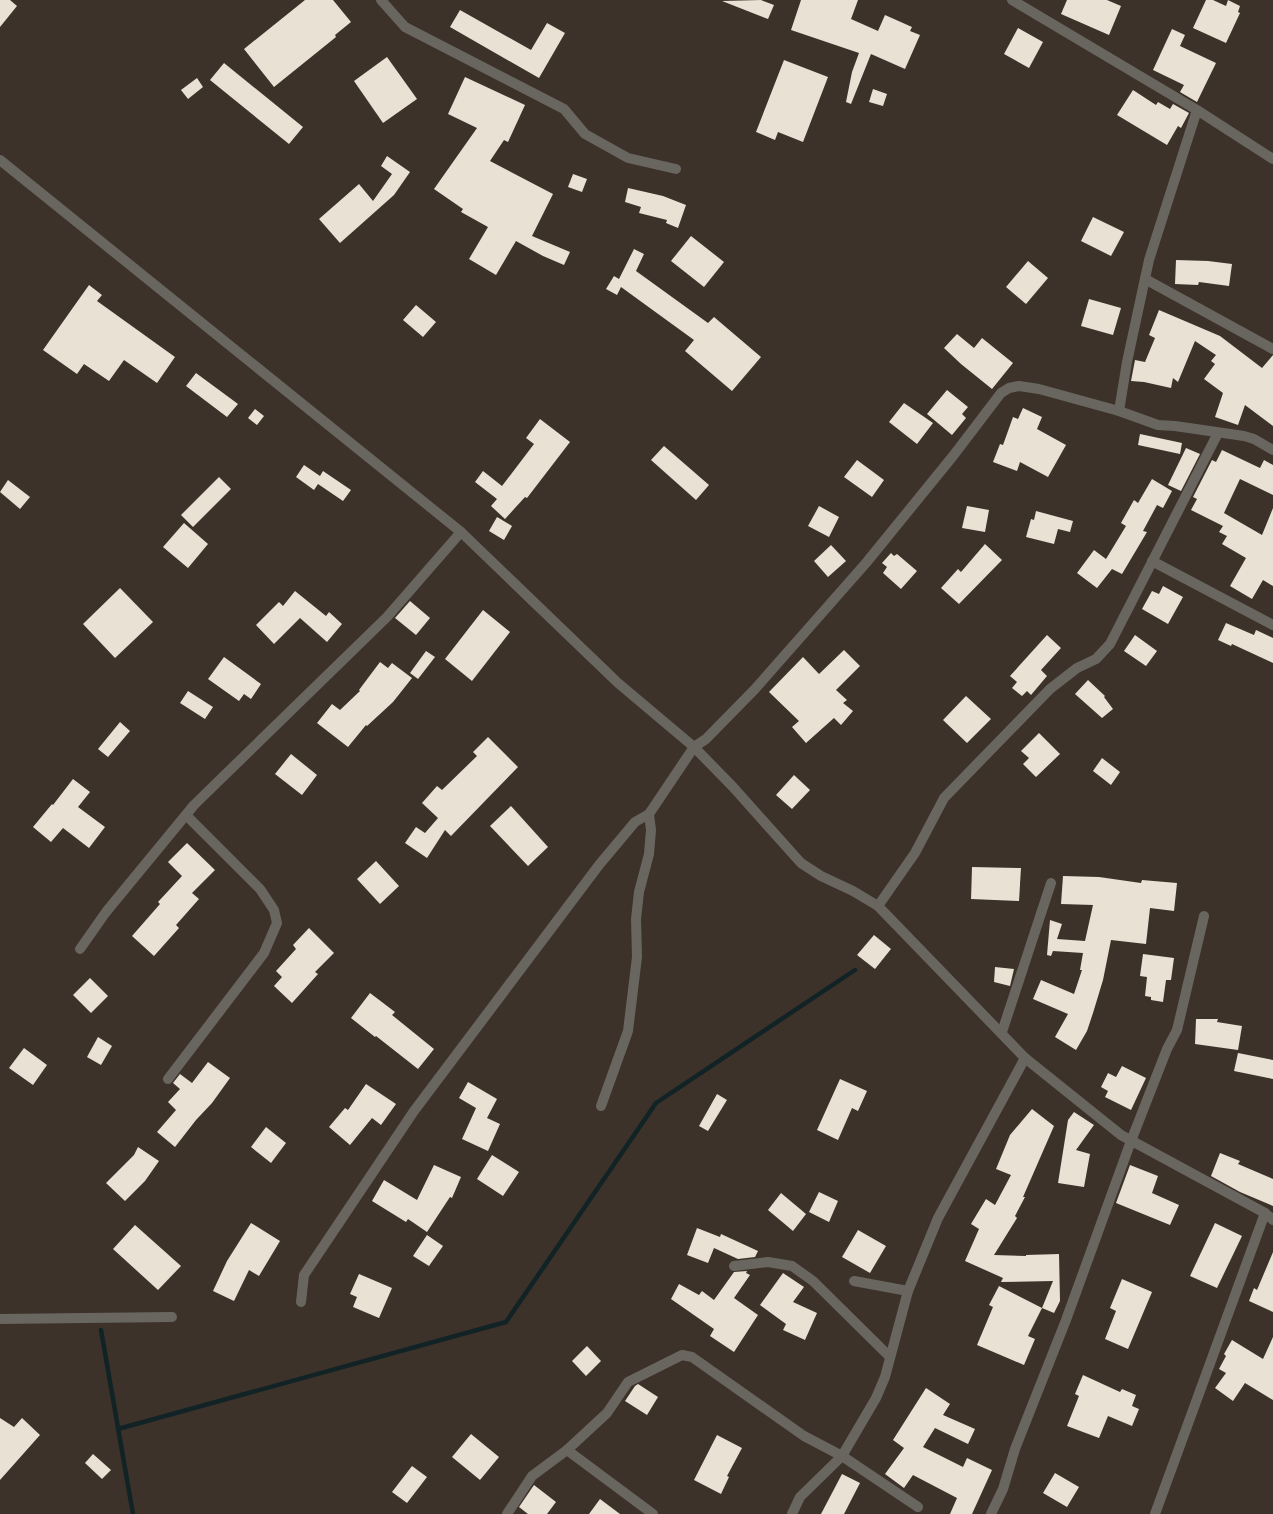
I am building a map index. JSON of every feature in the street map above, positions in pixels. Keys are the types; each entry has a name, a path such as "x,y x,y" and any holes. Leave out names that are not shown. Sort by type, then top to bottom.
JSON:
{"street":[{"path":"381,0 405,28 564,109 585,134 628,158 676,169"},
{"path":"1012,0 1197,110 1273,159"},
{"path":"1119,411 1126,362 1149,260 1197,110"},
{"path":"0,160 461,532 618,684 694,747 733,787 801,863 821,876 853,891 878,906 1002,1032 1025,1058 1131,1141 1265,1213 1273,1220"},
{"path":"1145,279 1273,349"},
{"path":"301,1302 304,1275 414,1111 599,866 636,822 649,814 694,747 706,739 755,689 866,563 1002,393 1009,388 1019,386 1039,389 1119,411 1158,425 1174,426 1254,439 1273,450"},
{"path":"878,906 915,853 944,798 1050,689 1077,668 1096,658 1110,644 1218,433"},
{"path":"80,949 106,912 187,816 194,805 387,617 461,532"},
{"path":"1152,561 1273,625"},
{"path":"601,1106 628,1031 637,957 636,919 640,892 649,854 651,830 649,814"},
{"path":"168,1079 264,953 277,923 274,910 260,888 187,816"},
{"path":"1002,1032 1051,883"},
{"path":"991,1514 1131,1141 1167,1049 1177,1030 1204,916"},
{"path":"792,1514 800,1497 842,1456 876,1398 885,1377 908,1291 938,1218 1025,1058"},
{"path":"1155,1514 1265,1213"},
{"path":"734,1266 768,1262 792,1266 813,1281 890,1357"},
{"path":"854,1281 908,1291"},
{"path":"0,1319 172,1317"},
{"path":"507,1514 532,1476 567,1450 607,1413 628,1382 682,1355 692,1357 804,1436 842,1456 918,1507"},
{"path":"567,1450 653,1514"}],"building":[{"path":"0,0 10,0 17,6 0,27"},
{"path":"305,0 333,0 351,22 335,35 336,37 274,87 244,49"},
{"path":"761,0 774,5 768,19 722,1"},
{"path":"801,0 858,0 851,19 878,31 885,15 912,27 910,31 920,35 905,69 871,54 851,104 846,102 852,72 859,53 791,30"},
{"path":"1067,0 1107,0 1121,6 1109,35 1061,14"},
{"path":"1206,0 1213,0 1226,6 1228,0 1240,6 1238,12 1240,13 1226,43 1193,28"},
{"path":"460,10 531,50 547,23 565,33 539,78 450,27"},
{"path":"1018,28 1043,42 1029,68 1004,54"},
{"path":"1172,29 1185,35 1180,46 1216,63 1197,102 1180,92 1184,85 1153,70"},
{"path":"387,57 417,99 383,123 354,81"},
{"path":"784,60 828,77 803,142 778,132 775,140 756,132"},
{"path":"224,63 303,127 289,144 210,80"},
{"path":"465,77 525,105 508,142 504,140 490,161 553,194 532,236 570,252 564,265 543,256 516,241 496,275 469,259 488,227 461,212 463,209 434,189 477,128 448,114"},
{"path":"197,78 203,87 188,99 181,90"},
{"path":"873,89 887,94 883,106 869,102"},
{"path":"1133,90 1156,105 1158,102 1170,109 1173,104 1189,113 1181,128 1178,126 1167,145 1117,115"},
{"path":"387,156 410,172 394,195 340,243 319,219 359,184 373,201 392,174 381,166"},
{"path":"573,174 587,179 582,192 568,187"},
{"path":"628,188 663,196 686,205 678,228 666,223 667,220 639,213 641,207 625,202"},
{"path":"1093,217 1124,232 1111,256 1081,241"},
{"path":"691,236 724,262 704,287 671,261"},
{"path":"634,249 644,254 636,271 708,323 714,317 761,357 732,391 685,351 694,340 621,287 617,295 606,289 614,276 619,279"},
{"path":"1176,260 1208,261 1232,264 1229,286 1199,282 1198,285 1175,284"},
{"path":"1028,261 1048,278 1026,304 1006,287"},
{"path":"89,285 102,295 97,301 175,357 157,383 124,360 109,381 84,364 77,374 43,350"},
{"path":"1089,299 1121,308 1113,335 1081,326"},
{"path":"416,305 436,322 423,337 403,320"},
{"path":"1159,310 1220,336 1262,368 1273,355 1273,426 1245,405 1238,425 1215,417 1223,393 1204,379 1215,364 1211,361 1216,355 1195,341 1178,382 1173,378 1171,388 1144,382 1131,381 1135,360 1145,362 1155,338 1149,335"},
{"path":"957,334 974,348 982,338 1013,363 992,389 944,348"},
{"path":"196,373 238,404 227,417 186,386"},
{"path":"947,390 968,407 962,414 966,418 952,435 927,414"},
{"path":"904,403 933,423 917,444 889,422"},
{"path":"1023,408 1042,417 1037,429 1066,445 1048,477 1020,462 1017,471 993,462 1000,444 1003,445 1013,417 1018,419"},
{"path":"255,409 264,416 257,425 248,418"},
{"path":"540,419 570,442 527,498 525,497 505,519 491,506 497,499 475,482 483,471 502,486 534,444 526,438"},
{"path":"1140,434 1182,443 1180,454 1138,445"},
{"path":"664,446 709,485 696,500 651,460"},
{"path":"1186,448 1200,454 1181,491 1168,485"},
{"path":"1222,450 1260,468 1264,460 1273,465 1273,495 1240,479 1224,513 1262,535 1273,508 1273,586 1263,580 1252,599 1230,586 1246,558 1222,544 1227,536 1219,532 1223,526 1191,510 1197,499 1193,497 1212,460 1216,462"},
{"path":"857,460 884,480 872,497 844,477"},
{"path":"304,465 320,476 323,471 351,490 343,501 318,484 314,490 296,477"},
{"path":"219,477 231,489 193,527 181,515"},
{"path":"1152,479 1172,491 1163,508 1157,505 1143,531 1147,532 1122,574 1112,569 1097,588 1077,573 1094,550 1106,559 1126,526 1121,523 1134,500 1138,503"},
{"path":"8,480 30,497 20,509 0,492"},
{"path":"819,506 839,517 829,537 808,526"},
{"path":"967,506 989,510 985,532 962,528"},
{"path":"1036,511 1073,521 1070,532 1058,529 1054,544 1026,537 1031,519 1034,520"},
{"path":"497,517 512,526 504,540 489,531"},
{"path":"184,523 208,544 188,568 163,547"},
{"path":"985,544 1002,560 959,604 941,588 958,569 961,572"},
{"path":"831,545 846,561 828,577 814,561"},
{"path":"891,553 894,556 897,554 917,571 901,589 883,573 887,567 882,563"},
{"path":"1163,586 1183,597 1168,624 1142,609 1152,591 1159,594"},
{"path":"120,588 153,622 115,658 83,624"},
{"path":"295,591 326,616 329,612 342,624 327,642 300,618 274,644 256,625 279,602 283,606"},
{"path":"410,601 430,618 416,635 395,618"},
{"path":"483,610 510,632 472,681 445,659"},
{"path":"1226,623 1254,635 1256,630 1273,638 1273,663 1232,644 1231,646 1218,640"},
{"path":"1047,635 1061,648 1041,670 1047,676 1031,695 1027,691 1022,696 1012,688 1017,682 1010,676"},
{"path":"1135,635 1157,651 1146,666 1124,651"},
{"path":"844,650 860,666 836,690 847,700 843,703 853,711 841,725 834,718 806,743 792,727 799,721 769,692 803,657 819,674"},
{"path":"426,651 435,657 418,679 410,673"},
{"path":"224,657 261,684 251,699 244,694 239,701 208,679"},
{"path":"380,662 388,668 392,663 412,678 393,702 367,726 366,725 348,747 317,723 332,704 340,710 360,691 359,690"},
{"path":"1088,680 1105,696 1104,697 1113,709 1102,718 1075,694"},
{"path":"188,691 213,707 205,719 180,703"},
{"path":"966,696 991,719 967,743 943,720"},
{"path":"120,722 130,731 108,757 98,749"},
{"path":"1039,733 1060,754 1036,777 1023,764 1029,758 1021,751"},
{"path":"488,737 518,767 451,836 445,830 427,858 405,843 416,827 425,833 438,818 422,803 437,786 442,790 477,756 473,752"},
{"path":"291,754 317,775 302,795 275,774"},
{"path":"1102,758 1120,772 1111,785 1093,771"},
{"path":"794,775 810,790 792,809 776,795"},
{"path":"73,779 90,792 78,807 105,827 89,848 63,828 51,842 33,827 52,804 53,805"},
{"path":"511,806 548,847 528,866 490,826"},
{"path":"187,843 215,870 192,893 199,899 176,925 179,928 154,956 132,936 160,904 158,902 182,876 168,862"},
{"path":"376,861 399,886 380,904 357,879"},
{"path":"972,867 1021,868 1019,901 971,899"},
{"path":"1063,876 1099,877 1141,883 1142,880 1177,883 1174,911 1150,908 1146,944 1111,940 1103,980 1093,1013 1087,1031 1076,1050 1055,1037 1068,1014 1033,999 1041,980 1074,994 1082,970 1080,970 1083,953 1053,951 1051,956 1047,955 1050,920 1062,924 1057,939 1085,941 1093,905 1061,904"},
{"path":"309,928 334,953 315,972 318,974 292,1003 274,986 282,977 276,971 296,949 293,945"},
{"path":"874,935 891,949 875,969 857,955"},
{"path":"1143,954 1174,958 1171,980 1166,980 1163,1002 1151,1000 1151,997 1145,996 1147,977 1140,976"},
{"path":"995,967 1014,969 1010,986 994,982"},
{"path":"90,978 108,996 91,1013 73,995"},
{"path":"370,993 395,1012 392,1015 434,1049 418,1069 351,1018"},
{"path":"1196,1019 1218,1019 1217,1022 1242,1026 1238,1050 1195,1044"},
{"path":"98,1037 112,1046 101,1065 87,1057"},
{"path":"24,1048 47,1065 33,1085 9,1068"},
{"path":"1238,1053 1273,1060 1273,1079 1234,1071"},
{"path":"208,1062 230,1078 212,1103 196,1120 175,1147 157,1132 176,1110 168,1102 180,1089 173,1083 180,1074 192,1083"},
{"path":"1122,1066 1146,1078 1131,1110 1105,1097 1108,1091 1101,1087 1108,1073 1116,1077"},
{"path":"840,1079 867,1091 858,1111 852,1108 838,1140 817,1130"},
{"path":"468,1082 497,1099 487,1118 500,1124 488,1151 462,1139 476,1108 459,1098"},
{"path":"366,1084 396,1104 381,1125 372,1118 350,1145 329,1127 345,1108 348,1110"},
{"path":"717,1094 727,1100 708,1131 699,1126"},
{"path":"1032,1109 1054,1126 1023,1197 1025,1197 1015,1216 1017,1218 994,1255 1026,1256 1059,1254 1060,1301 1054,1313 1042,1308 1053,1281 1001,1282 1003,1278 965,1261 979,1229 971,1224 986,1199 995,1205 1011,1175 996,1169 1010,1135"},
{"path":"1074,1112 1094,1125 1076,1150 1090,1154 1084,1187 1058,1183 1068,1120"},
{"path":"266,1127 286,1143 271,1163 251,1147"},
{"path":"138,1147 159,1161 145,1181 125,1201 106,1183 134,1155"},
{"path":"1220,1153 1240,1161 1238,1164 1273,1179 1273,1206 1240,1192 1211,1176"},
{"path":"492,1155 519,1172 503,1196 477,1179"},
{"path":"434,1165 461,1177 452,1198 450,1197 427,1232 408,1219 406,1222 372,1201 384,1180 417,1200"},
{"path":"1130,1165 1158,1176 1152,1193 1179,1205 1170,1225 1116,1203"},
{"path":"819,1192 838,1201 829,1222 809,1212"},
{"path":"781,1193 806,1214 793,1231 768,1210"},
{"path":"251,1223 280,1241 259,1276 249,1270 234,1301 213,1291 227,1261"},
{"path":"1215,1223 1242,1236 1217,1288 1190,1276"},
{"path":"135,1225 181,1266 158,1290 113,1249"},
{"path":"697,1228 720,1237 721,1234 758,1251 755,1257 738,1259 714,1248 708,1263 687,1255"},
{"path":"858,1230 886,1246 870,1273 842,1257"},
{"path":"427,1235 443,1246 429,1266 413,1256"},
{"path":"1273,1252 1273,1312 1249,1301 1254,1288 1257,1290"},
{"path":"747,1271 746,1273 750,1275 734,1298 758,1315 734,1352 710,1336 714,1329 671,1299 679,1284 699,1295 702,1291 714,1300 734,1272"},
{"path":"783,1273 804,1287 793,1302 817,1313 805,1340 783,1330 786,1324 760,1305"},
{"path":"359,1274 392,1288 379,1318 353,1307 357,1297 350,1294"},
{"path":"1122,1279 1152,1292 1128,1349 1105,1339 1116,1311 1110,1308"},
{"path":"999,1286 1042,1308 1028,1336 1035,1339 1024,1365 977,1345 993,1307 989,1305"},
{"path":"1273,1337 1273,1400 1245,1383 1233,1401 1215,1388 1226,1373 1219,1369 1226,1356 1224,1354 1232,1340 1263,1359"},
{"path":"587,1346 601,1361 586,1376 572,1361"},
{"path":"1083,1375 1120,1392 1122,1389 1136,1395 1132,1406 1139,1409 1132,1426 1108,1416 1099,1438 1067,1426 1079,1396 1075,1394"},
{"path":"638,1384 658,1397 647,1415 625,1401"},
{"path":"926,1388 950,1404 943,1415 975,1429 968,1444 935,1428 923,1447 963,1467 967,1458 992,1470 972,1514 950,1514 957,1498 913,1475 904,1488 885,1474 904,1448 893,1440"},
{"path":"0,1418 14,1427 22,1418 40,1435 0,1480"},
{"path":"471,1434 499,1457 480,1480 452,1457"},
{"path":"717,1435 742,1448 727,1476 729,1477 721,1494 694,1480"},
{"path":"93,1454 111,1470 102,1479 85,1463"},
{"path":"412,1466 427,1477 407,1503 392,1492"},
{"path":"1055,1473 1079,1487 1067,1507 1043,1493"},
{"path":"842,1474 860,1483 844,1514 821,1514"},
{"path":"534,1485 556,1502 547,1514 528,1514 519,1507"},
{"path":"600,1499 620,1514 589,1514"}],"waterway":[{"path":"118,1429 506,1322 656,1103 855,970"},
{"path":"101,1330 133,1514"}]}
